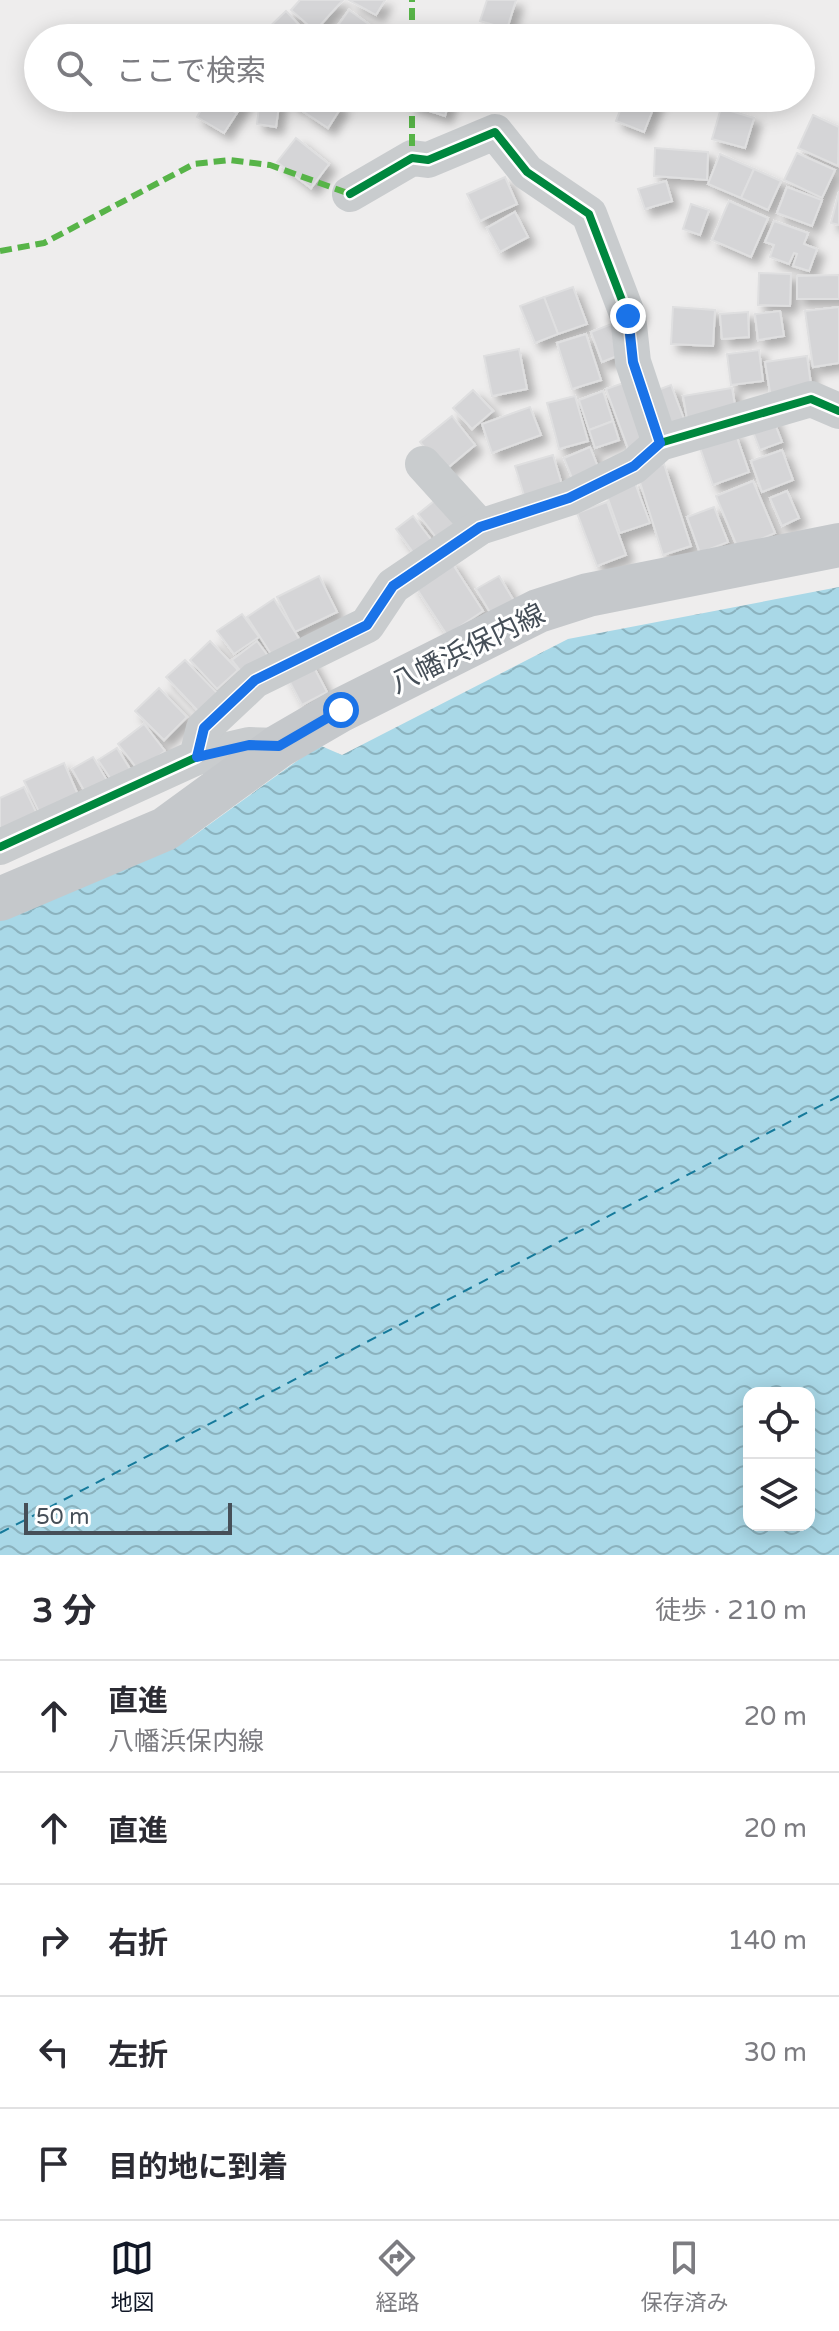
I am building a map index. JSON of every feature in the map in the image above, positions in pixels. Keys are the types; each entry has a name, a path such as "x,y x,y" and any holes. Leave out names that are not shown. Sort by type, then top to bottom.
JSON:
{"main road":[{"name":"八幡浜保内線","path":"0,899 165,829 279,746 341,710 538,611 588,595 839,545"}],"street":[{"path":"350,194 412,158 428,160 495,132 527,172 589,214 628,316 633,362 660,443"},
{"path":"197,757 204,728 255,680 367,625 393,586 480,527 569,498 634,466 660,443 811,399 839,411"},
{"path":"423,464 480,527"},
{"path":"0,847 197,757 249,745 279,746"}],"water":[{"path":"839,587 839,1555 0,1555 0,918 153,857 192,837 319,745 342,755 568,639"}],"building":[{"path":"300,0 343,0 321,24 307,24 291,10"},
{"path":"349,0 385,0 376,15"},
{"path":"487,0 516,0 509,24 480,21"},
{"path":"349,10 368,24 339,24"},
{"path":"286,11 298,24 272,24"},
{"path":"200,112 237,113 224,133 197,117"},
{"path":"258,112 278,112 276,127 257,124"},
{"path":"304,112 338,112 328,128"},
{"path":"620,112 652,112 644,132 616,121"},
{"path":"720,112 734,112 754,118 745,148 712,139"},
{"path":"813,115 839,127 838,166 798,148"},
{"path":"296,138 329,164 311,188 277,162"},
{"path":"655,148 708,152 707,180 654,176"},
{"path":"797,153 835,170 822,198 784,180"},
{"path":"720,154 754,169 741,198 708,184"},
{"path":"754,169 781,181 768,210 741,198"},
{"path":"505,177 517,204 480,221 467,194"},
{"path":"666,181 672,201 645,209 638,189"},
{"path":"787,187 822,200 812,226 777,213"},
{"path":"839,192 839,225 831,223"},
{"path":"729,201 768,218 751,257 712,240"},
{"path":"691,204 709,210 700,235 683,229"},
{"path":"515,212 528,237 500,252 487,228"},
{"path":"774,221 808,233 804,244 817,249 809,271 793,266 797,254 794,253 789,264 770,257 774,245 765,242"},
{"path":"759,273 791,274 790,306 758,305"},
{"path":"839,275 839,299 797,299 797,276"},
{"path":"573,287 587,324 558,334 544,297"},
{"path":"544,297 558,334 535,343 520,306"},
{"path":"673,307 715,310 713,346 671,344"},
{"path":"839,307 839,363 813,367 805,311"},
{"path":"780,311 784,336 758,340 755,314"},
{"path":"748,312 749,337 722,339 720,314"},
{"path":"614,323 625,353 602,362 591,332"},
{"path":"586,334 601,380 572,389 557,343"},
{"path":"519,349 527,389 492,396 484,356"},
{"path":"759,350 763,381 731,385 727,354"},
{"path":"807,356 812,391 771,398 765,362"},
{"path":"632,380 657,445 630,454 606,389"},
{"path":"671,385 687,427 663,436 647,394"},
{"path":"732,388 737,416 688,424 683,396"},
{"path":"473,390 493,411 472,429 453,408"},
{"path":"603,391 613,421 589,430 579,400"},
{"path":"575,396 588,441 559,449 547,403"},
{"path":"530,407 541,435 492,453 482,424"},
{"path":"452,416 475,445 444,471 420,442"},
{"path":"772,416 782,442 760,450 750,424"},
{"path":"613,421 619,440 595,448 589,430"},
{"path":"735,432 749,472 713,485 699,445"},
{"path":"590,447 602,477 576,488 564,458"},
{"path":"782,450 793,480 762,492 751,461"},
{"path":"553,455 564,491 526,502 515,466"},
{"path":"664,464 691,546 663,555 637,473"},
{"path":"753,481 775,533 738,549 716,496"},
{"path":"635,483 650,523 620,533 606,493"},
{"path":"787,491 799,518 782,526 770,498"},
{"path":"443,494 468,526 442,545 418,514"},
{"path":"607,502 626,555 597,566 577,513"},
{"path":"714,507 728,542 700,553 687,517"},
{"path":"413,516 433,542 415,555 396,529"},
{"path":"450,560 483,611 447,635 413,583"},
{"path":"319,576 337,612 295,632 277,597"},
{"path":"499,576 514,601 491,614 476,589"},
{"path":"274,599 300,640 273,657 247,617"},
{"path":"242,614 259,637 234,654 217,631"},
{"path":"210,641 238,670 217,689 190,660"},
{"path":"257,641 271,660 246,678 232,660"},
{"path":"309,658 327,692 302,705 284,671"},
{"path":"185,660 218,694 199,712 166,677"},
{"path":"159,688 187,717 164,740 135,711"},
{"path":"144,724 165,751 139,771 118,744"},
{"path":"117,748 132,772 114,784 98,760"},
{"path":"93,757 108,782 86,794 72,769"},
{"path":"64,763 79,797 41,816 24,781"},
{"path":"24,787 37,814 0,832 0,798"}],"ferry route":[{"path":"0,1533 839,1096"}],"marked path":[{"path":"412,0 412,24"},
{"path":"412,112 412,158"},
{"path":"0,251 44,243 194,164 230,160 270,165 350,194"}],"cycle path":[{"path":"350,194 412,158 428,160 495,132 527,172 589,214 628,316 633,362 660,443"},
{"path":"0,847 197,757 204,728 255,680 367,625 393,586 480,527 569,498 634,466 660,443 811,399 839,411"}],"route":[{"path":"341,710 279,746 249,745 197,757 204,728 255,680 367,625 393,586 480,527 569,498 634,466 660,443 633,362 628,316"}]}
